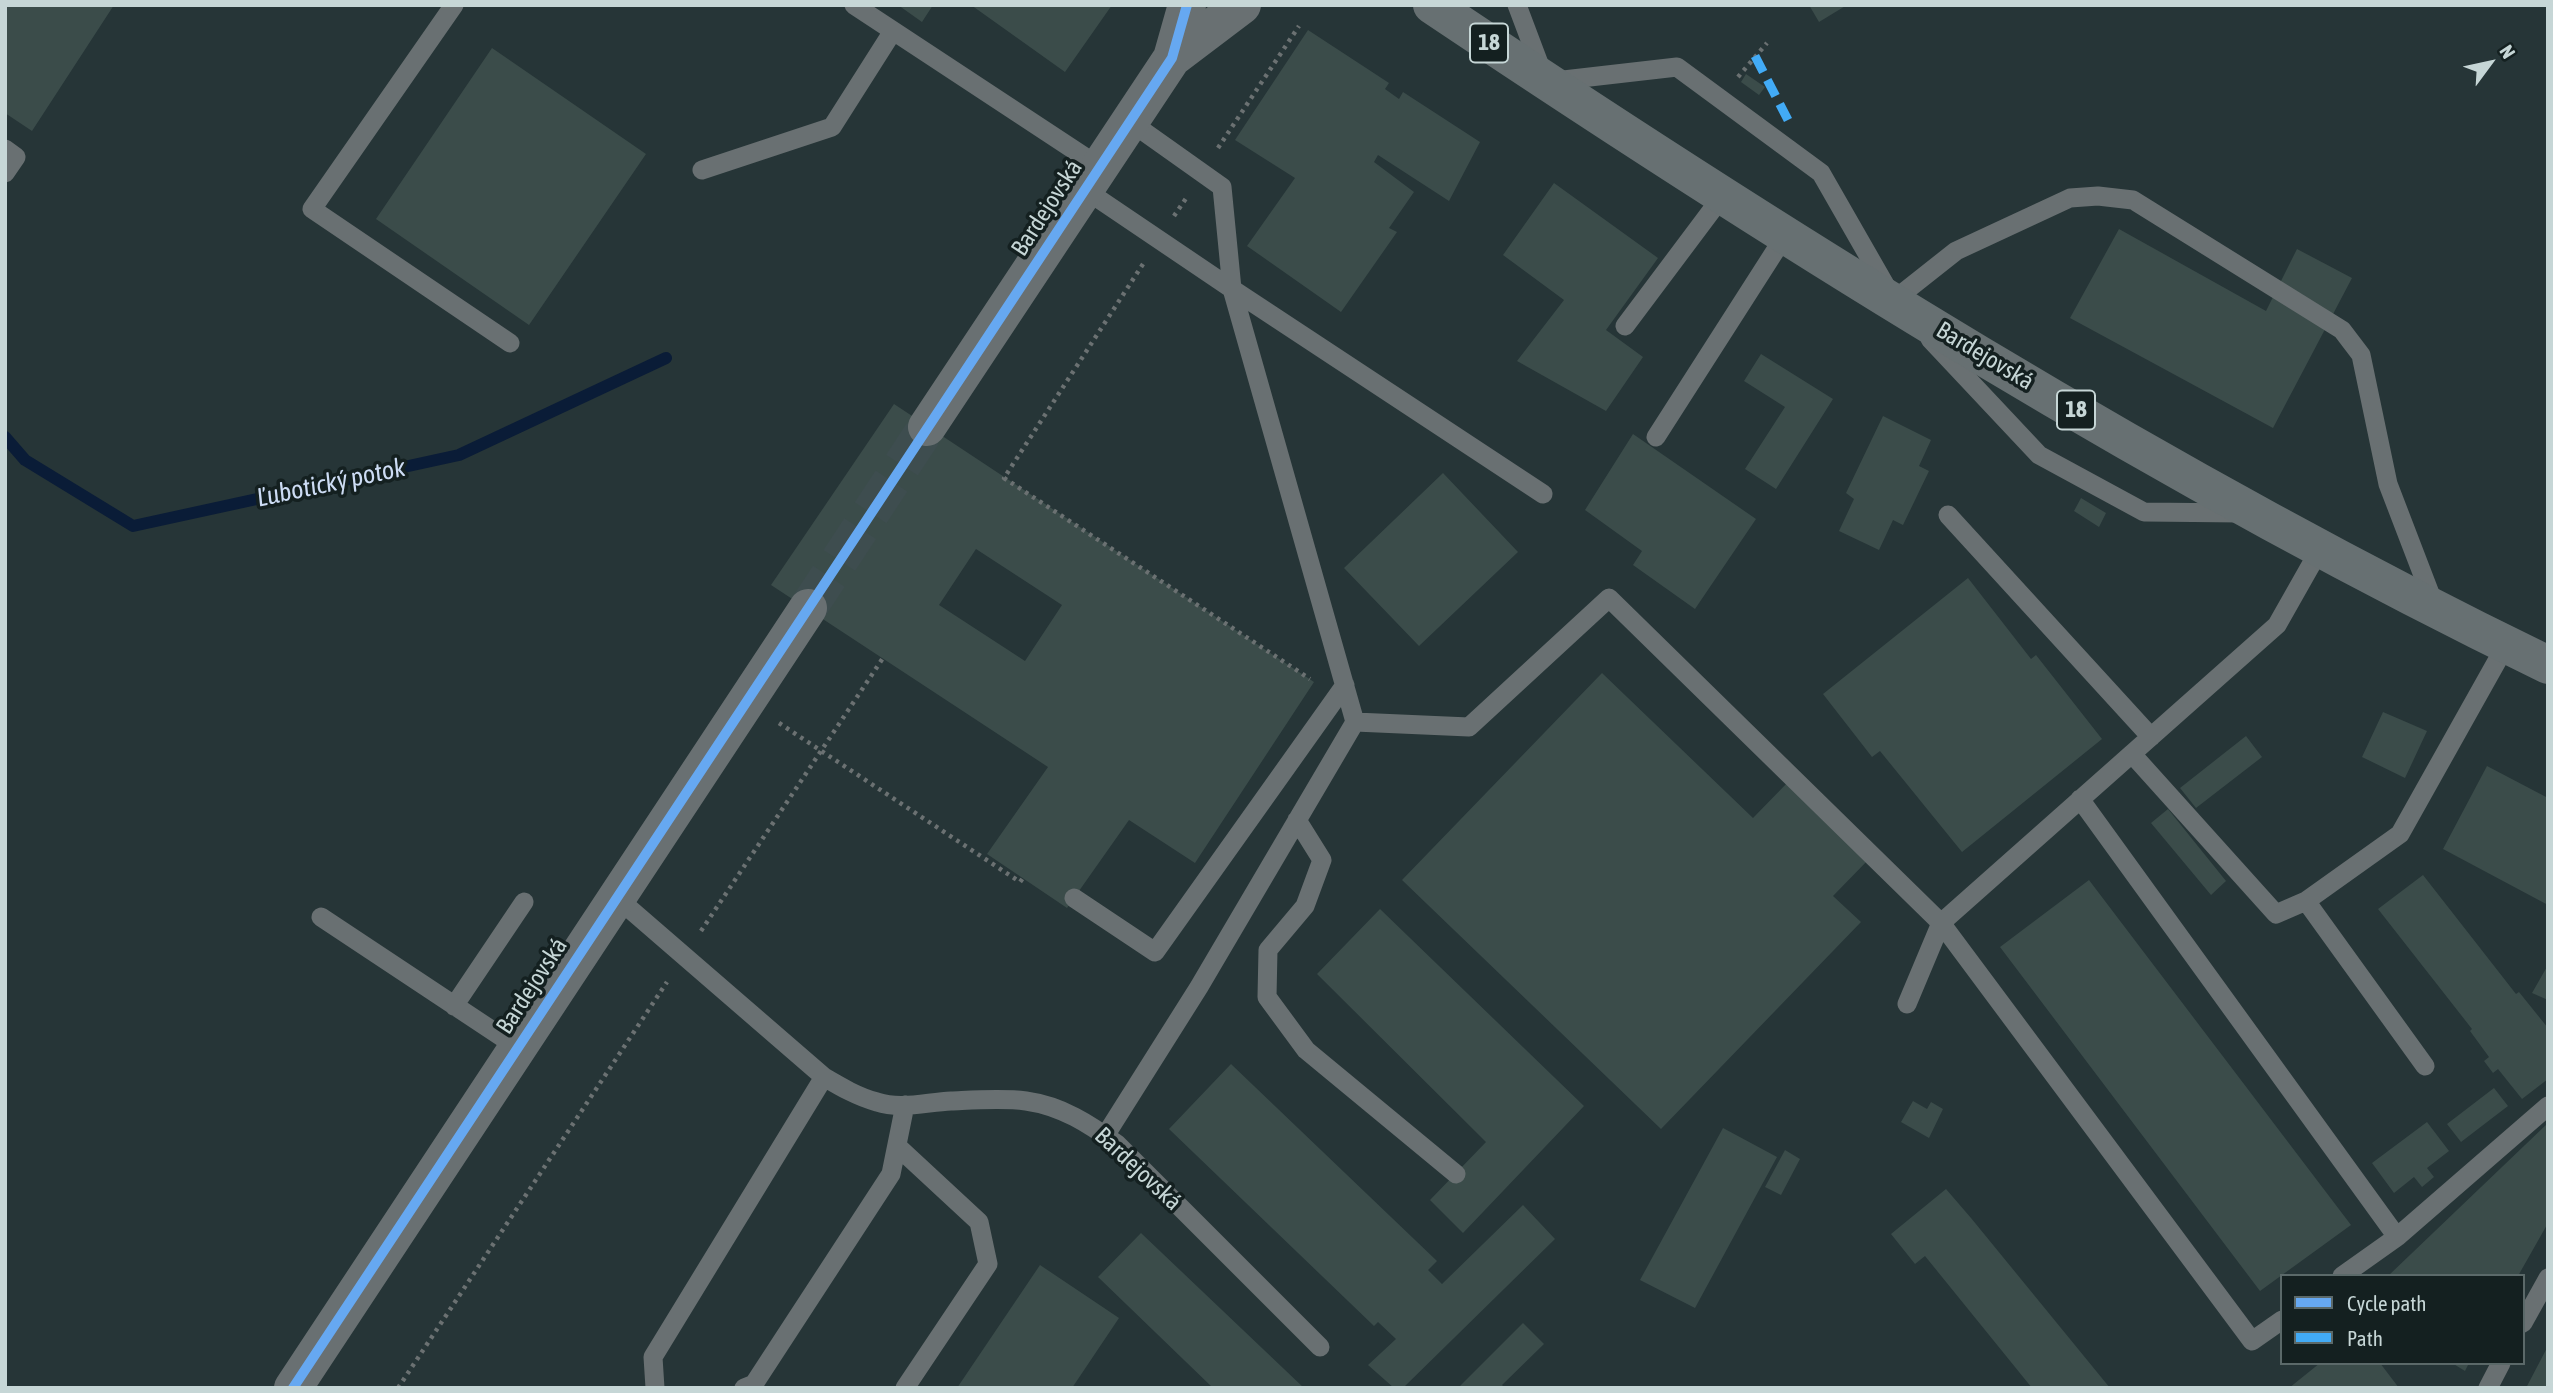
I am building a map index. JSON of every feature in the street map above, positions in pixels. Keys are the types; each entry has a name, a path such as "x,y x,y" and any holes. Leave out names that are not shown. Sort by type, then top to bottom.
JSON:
{"main road":[{"name":"Bardejovská","path":"1432,5 1546,82 1894,300 2320,550 2548,666"}],"street":[{"name":"Bardejovská","path":"927,427 1172,58 1187,5"},
{"name":"Bardejovská","path":"1172,58 1242,5"},
{"name":"Bardejovská","path":"293,1388 808,608"}],"lane":[{"path":"454,5 312,209 510,343"},
{"path":"854,5 1092,178 1159,239 1543,495"},
{"path":"1517,5 1546,82 1677,67 1821,173 1894,300 2039,455 2144,512 2256,514"},
{"path":"702,170 832,127 893,31"},
{"path":"1129,121 1222,187 1232,289 1339,693 1355,722"},
{"path":"5,149 16,156 5,173"},
{"path":"1625,326 1724,194"},
{"path":"1894,300 1955,251 2070,198 2098,196 2133,200 2342,330 2350,339 2361,355 2388,484 2436,608"},
{"path":"1657,437 1787,234"},
{"path":"1948,515 2151,737"},
{"path":"1908,1004 1941,923 2277,625 2320,550"},
{"path":"1355,722 1469,727 1608,598 1941,923 2252,1341 2280,1321"},
{"path":"2132,754 2276,914 2306,901 2400,834 2506,645"},
{"path":"1074,898 1155,952 1339,693"},
{"path":"1105,1136 1355,722"},
{"path":"2080,799 2397,1237"},
{"path":"1297,820 1322,860 1305,906 1268,950 1267,997 1306,1050 1456,1174"},
{"name":"Bardejovská","path":"616,897 824,1077 879,1103 905,1105 1026,1101 1058,1108 1087,1122 1105,1136 1320,1347"},
{"path":"2306,901 2425,1066"},
{"path":"454,1006 524,902"},
{"path":"321,917 517,1047"},
{"path":"655,1388 653,1357 824,1077"},
{"path":"744,1388 754,1384 886,1181 897,1146 905,1105"},
{"path":"2345,1274 2397,1237 2548,1106"},
{"path":"897,1146 979,1222 988,1264 905,1388"},
{"path":"2525,1319 2548,1278"},
{"path":"2488,1388 2500,1365"}],"path":[{"path":"1299,26 1004,478 1314,682 1339,693"},
{"path":"1734,82 1767,43"},
{"path":"398,1388 883,658"},
{"path":"746,702 1020,882 1023,878"}],"building":[{"path":"5,5 114,5 32,131 5,113"},
{"path":"898,5 933,5 922,22"},
{"path":"971,5 1112,5 1065,72"},
{"path":"1809,5 1847,5 1819,22"},
{"path":"1308,30 1389,83 1385,89 1399,99 1403,92 1480,142 1449,201 1378,155 1374,162 1414,192 1389,228 1397,232 1341,312 1247,246 1295,178 1235,140"},
{"path":"492,48 646,154 529,325 376,219"},
{"path":"1746,74 1765,87 1759,95 1741,82"},
{"path":"1554,183 1658,258 1606,330 1643,357 1606,411 1517,361 1564,300 1503,255"},
{"path":"2119,229 2266,311 2297,249 2352,278 2273,428 2070,318"},
{"path":"1761,354 1833,399 1776,489 1745,469 1785,407 1744,381"},
{"path":"894,404 1314,682 1195,863 1129,820 1067,908 987,854 1048,767 771,585","holes":["976,549 1062,605 1025,661 939,605"]},
{"path":"1883,416 1931,440 1919,466 1929,471 1903,525 1893,520 1879,550 1839,531 1854,499 1846,493"},
{"path":"1633,434 1756,519 1695,609 1633,565 1642,551 1585,510"},
{"path":"1443,473 1518,552 1419,646 1344,568"},
{"path":"2081,498 2106,513 2099,527 2074,511"},
{"path":"1968,578 2031,659 2036,655 2102,739 1962,852 1880,751 1872,757 1823,694"},
{"path":"1602,673 1753,818 1790,780 1870,858 1833,896 1861,922 1661,1129 1402,880"},
{"path":"2383,712 2427,731 2405,778 2362,757"},
{"path":"2246,736 2262,757 2196,808 2180,788"},
{"path":"2487,766 2548,798 2548,905 2443,849"},
{"path":"2168,809 2226,881 2211,895 2151,823"},
{"path":"2423,875 2516,994 2519,992 2548,1028 2548,1079 2522,1099 2498,1069 2493,1073 2484,1061 2489,1057 2470,1031 2472,1029 2378,909"},
{"path":"2089,880 2351,1225 2260,1291 2000,947"},
{"path":"1380,909 1584,1106 1463,1233 1430,1200 1486,1142 1317,974"},
{"path":"2548,965 2548,1000 2532,993"},
{"path":"1231,1064 1437,1261 1428,1270 1442,1284 1523,1205 1555,1239 1403,1388 1394,1388 1368,1365 1396,1339 1378,1322 1374,1326 1169,1129"},
{"path":"2494,1088 2508,1106 2461,1142 2447,1124"},
{"path":"1913,1101 1927,1109 1931,1102 1943,1109 1929,1138 1901,1122"},
{"path":"2427,1122 2449,1151 2427,1168 2434,1177 2422,1187 2414,1177 2394,1193 2372,1163"},
{"path":"2548,1123 2548,1223 2519,1274 2390,1274"},
{"path":"1723,1128 1777,1157 1695,1308 1640,1280"},
{"path":"1785,1150 1800,1159 1781,1195 1765,1187"},
{"path":"1946,1189 2110,1388 2032,1388 1925,1256 1915,1264 1891,1234"},
{"path":"1141,1233 1304,1388 1213,1388 1098,1277"},
{"path":"1040,1265 1119,1318 1072,1388 957,1388"},
{"path":"1523,1323 1544,1344 1502,1385 1505,1388 1462,1388 1460,1386"},
{"path":"2548,1346 2548,1388 2526,1388"},
{"path":"2318,1365 2382,1365 2399,1388 2289,1388"},
{"path":"2455,1365 2468,1365 2465,1371"}],"waterway":[{"name":"Ľubotický potok","path":"5,437 25,460 133,526 459,455 666,358"}],"tunnel":[{"path":"808,608 927,427"}],"marked path":[{"path":"1755,56 1788,120"}],"cycle path":[{"path":"293,1388 1172,58 1187,5"}]}
